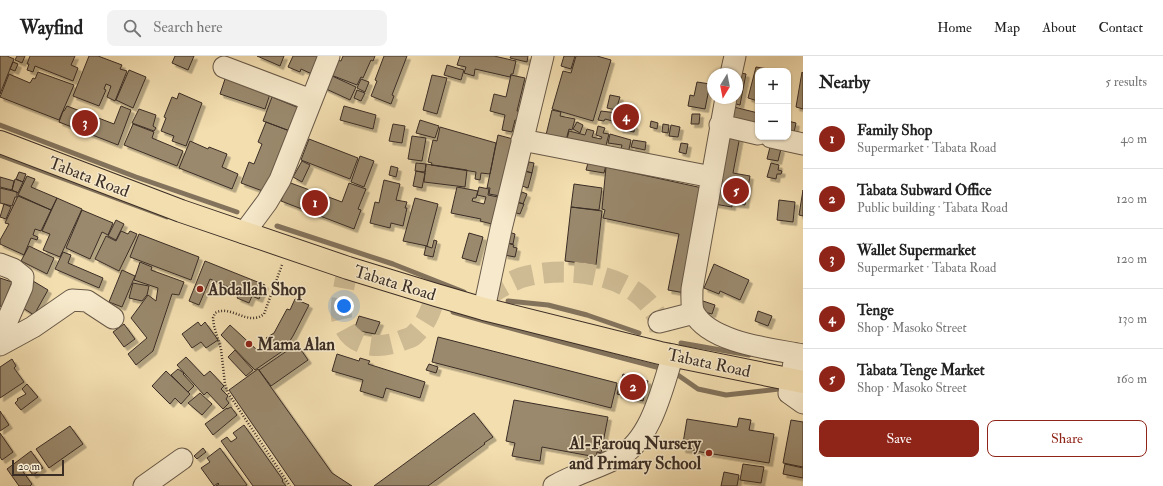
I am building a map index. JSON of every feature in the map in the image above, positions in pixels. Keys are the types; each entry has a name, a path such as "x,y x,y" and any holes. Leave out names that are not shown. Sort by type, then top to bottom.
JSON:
{"main road":[{"name":"Tabata Road","path":"0,142 181,211 244,233 348,268 484,309 673,355 797,381"}],"street":[{"path":"244,233 267,202 280,180 329,56"},
{"path":"484,309 522,140 543,56"},
{"path":"732,68 735,56"},
{"path":"224,67 311,100"},
{"path":"725,104 692,289 694,313 701,322 713,331 735,342 799,355 797,381 789,394 803,403"},
{"path":"720,125 755,133"},
{"path":"522,140 712,177"},
{"path":"785,140 803,144"},
{"path":"0,264 13,269 23,277 22,287 0,337"},
{"path":"0,345 33,327 72,300 87,301 113,318"},
{"path":"659,322 694,313"},
{"path":"554,486 569,477 620,456 634,445 651,420 673,355"},
{"path":"144,486 182,459"}],"path":[{"path":"288,248 264,314 260,317 251,319 230,312 219,311 215,313 213,318 221,349 225,384 228,393 290,486"}],"building":[{"path":"0,56 7,56 14,59 0,94"},
{"path":"17,56 25,56 22,63 15,60"},
{"path":"30,56 75,56 71,65 78,68 73,81 35,66 33,72 27,70 29,64 27,64"},
{"path":"89,56 98,56 122,65 120,69 127,71 115,101 107,97 111,86 106,84 104,89 106,90 99,106 73,96"},
{"path":"175,56 194,56 188,70 172,63"},
{"path":"257,56 284,56 280,66"},
{"path":"293,56 322,56 314,75 301,69 300,72 288,67"},
{"path":"343,56 375,56 373,61 371,60 363,78 361,77 357,85 331,75 337,60 341,61"},
{"path":"384,56 407,56 392,95 394,96 391,104 371,96"},
{"path":"460,56 494,56 516,61 513,74 511,74 510,77 475,69 474,76 464,73 466,67 457,65"},
{"path":"511,56 528,56 527,62 510,58"},
{"path":"564,56 575,56 571,69 561,66"},
{"path":"576,56 597,56 611,60 593,121 552,109 563,71 571,73"},
{"path":"13,62 18,64 15,71 10,69"},
{"path":"447,65 464,70 461,80 444,75"},
{"path":"129,70 146,77 133,108 116,100"},
{"path":"755,71 755,100 748,98"},
{"path":"38,72 74,85 59,120 0,97 9,74 30,83 33,78 35,79"},
{"path":"802,72 803,73 803,109 796,107"},
{"path":"227,73 272,88 265,109 220,94"},
{"path":"743,73 746,74 743,90"},
{"path":"330,75 356,87 350,100 324,88"},
{"path":"432,75 447,78 437,114 423,110"},
{"path":"511,75 525,78 517,111 521,112 519,121 515,120 512,132 502,130 505,115 490,111 494,94 506,97"},
{"path":"361,79 369,82 365,92 357,88"},
{"path":"697,82 707,84 707,99 705,109 688,106 690,95 694,96"},
{"path":"357,90 365,93 361,101 354,98"},
{"path":"179,93 202,103 186,146 172,141 174,136 161,131 166,118 164,117 172,97 177,99"},
{"path":"610,95 620,97 616,110 607,108"},
{"path":"272,97 304,110 293,132 263,121"},
{"path":"67,106 114,124 121,106 131,110 118,145 59,122 63,111"},
{"path":"344,106 376,115 373,129 340,120"},
{"path":"734,107 755,112 755,128 730,122"},
{"path":"139,109 156,115 153,126 156,128 154,131 132,123"},
{"path":"552,110 561,112 560,116 575,119 572,130 569,129 566,140 546,135"},
{"path":"601,111 617,113 618,115 616,122 605,119 604,121 598,120"},
{"path":"623,114 634,117 632,123 635,126 634,132 619,129"},
{"path":"692,114 700,114 699,124 691,124"},
{"path":"420,120 439,126 435,138 416,133"},
{"path":"651,121 658,123 657,129 650,127"},
{"path":"266,122 292,132 268,193 241,183 249,162 254,164 262,144 258,142"},
{"path":"577,122 583,125 580,133 573,129"},
{"path":"791,122 796,123 793,137 791,137"},
{"path":"133,124 154,132 152,138 183,151 177,166 124,145"},
{"path":"393,124 405,126 402,143 389,141"},
{"path":"663,124 669,125 668,133 662,132"},
{"path":"671,125 680,127 678,137 669,136"},
{"path":"598,126 605,128 603,133 609,134 605,149 567,139 569,131 585,135 587,129 594,131 592,137 601,139 602,137 596,135"},
{"path":"440,127 496,143 490,174 481,173 480,180 475,179 476,172 431,165 432,163 428,162 433,140 437,141"},
{"path":"610,134 631,140 628,154 620,153 622,145 608,143"},
{"path":"726,134 740,136 733,173 750,176 745,205 732,203 732,207 714,204"},
{"path":"498,135 513,139 500,196 489,194 490,188 487,188"},
{"path":"412,136 426,138 422,161 408,159"},
{"path":"309,139 358,158 350,179 301,160"},
{"path":"633,140 646,142 645,150 631,147"},
{"path":"190,141 208,149 209,147 227,154 222,167 238,174 232,189 179,168"},
{"path":"681,143 688,144 686,154 679,152"},
{"path":"770,147 781,149 778,161 767,159"},
{"path":"360,156 374,161 364,187 351,182"},
{"path":"302,161 310,165 302,182 293,177"},
{"path":"529,162 534,163 532,173 526,171"},
{"path":"416,163 426,164 425,172 415,171"},
{"path":"588,163 606,165 604,173 586,170"},
{"path":"771,163 779,165 778,170 782,171 781,174 777,174 776,179 767,177"},
{"path":"426,164 467,170 465,187 424,182"},
{"path":"391,166 398,168 396,177 389,175"},
{"path":"606,167 707,189 685,293 668,290 679,234 603,218 605,210 602,209"},
{"path":"416,171 425,173 422,188 413,186"},
{"path":"524,171 532,173 528,188 522,186 525,176 522,175"},
{"path":"19,172 26,174 23,182 16,179"},
{"path":"27,176 35,179 31,187 57,198 51,210 18,195"},
{"path":"0,177 14,181 12,190 0,187"},
{"path":"15,179 23,182 18,193 12,190"},
{"path":"384,180 400,184 396,200 407,202 403,226 391,223 390,228 370,223 375,202 379,203"},
{"path":"288,182 342,202 349,183 366,189 358,209 361,210 354,229 281,201"},
{"path":"574,184 602,188 599,210 571,207"},
{"path":"457,187 478,191 479,187 489,189 488,195 498,197 492,224 480,221 481,219 451,213","holes":["478,191 477,195 486,197 484,204 472,201 473,198 476,198"]},
{"path":"0,188 17,192 17,197 15,197 12,206 0,203"},
{"path":"803,190 803,216 799,215"},
{"path":"522,192 527,194 523,204 517,202"},
{"path":"18,196 51,210 41,231 35,229 33,235 38,237 37,240 31,238 24,255 0,244 0,240 9,224 5,223"},
{"path":"57,198 82,209 60,257 43,250 50,234 42,231"},
{"path":"415,198 438,204 427,246 403,241"},
{"path":"779,200 795,202 793,222 777,220"},
{"path":"517,202 524,204 520,214 513,212"},
{"path":"4,204 11,207 6,219 0,217"},
{"path":"571,207 602,211 596,265 565,261"},
{"path":"82,210 113,223 108,235 102,232 90,259 66,248"},
{"path":"116,220 124,224 116,240 108,236"},
{"path":"121,231 128,234 130,231 137,234 119,271 95,259 106,236 116,241"},
{"path":"509,232 515,234 513,244 506,243"},
{"path":"469,233 483,237 476,262 462,258"},
{"path":"139,234 199,257 191,280 130,257"},
{"path":"434,240 437,241 433,257 424,255 426,246 432,248"},
{"path":"507,243 514,245 513,247 517,248 515,257 504,255"},
{"path":"29,246 54,258 47,274 21,261"},
{"path":"63,252 71,255 68,263 103,278 99,288 55,269"},
{"path":"205,261 265,285 259,299 252,296 249,303 237,298 240,292 210,279 199,305 189,301"},
{"path":"140,262 152,267 151,270 184,282 179,295 172,294 153,351 136,365 128,354 147,338 131,318 148,295 156,301 158,288 134,280"},
{"path":"714,264 749,280 740,300 720,291 719,294 704,288"},
{"path":"122,270 135,276 122,307 109,302"},
{"path":"0,278 12,282 2,307 0,306"},
{"path":"33,281 48,290 34,315 18,305"},
{"path":"133,283 149,286 147,295 142,301 129,298"},
{"path":"295,299 309,305 293,336 284,350 255,370 221,335 230,325 258,351 269,342 266,338 274,333 287,309 290,310"},
{"path":"700,300 715,305 712,314 697,310"},
{"path":"758,311 772,316 768,326 755,321"},
{"path":"359,316 380,322 375,334 354,330"},
{"path":"198,322 201,326 205,322 218,340 206,348 201,342 192,348 182,334"},
{"path":"124,324 135,339 124,347 113,332"},
{"path":"438,337 617,383 611,408 432,362"},
{"path":"297,344 308,360 271,386 259,370"},
{"path":"235,350 253,370 246,376 228,357"},
{"path":"337,354 359,361 360,358 370,361 368,364 425,382 420,398 386,388 383,398 360,391 363,380 332,371"},
{"path":"186,357 204,376 210,371 224,386 221,389 228,396 226,399 229,403 223,409 207,392 204,395 177,365"},
{"path":"12,359 16,366 14,368 24,382 0,398 0,367"},
{"path":"429,364 438,367 436,373 426,370"},
{"path":"178,369 184,373 183,374 194,386 188,392 171,375"},
{"path":"258,369 332,473 352,486 295,486 229,390"},
{"path":"166,371 190,394 181,404 175,398 170,404 152,386"},
{"path":"623,374 648,381 643,401 617,394"},
{"path":"27,384 38,397 21,410 15,403 18,400 17,399 26,394 22,389"},
{"path":"200,393 212,404 202,415 188,403"},
{"path":"514,400 608,417 601,453 597,452 596,457 542,447 540,461 512,456 515,443 506,441"},
{"path":"231,407 237,415 213,435 205,424 227,408"},
{"path":"0,411 9,425 0,431"},
{"path":"474,413 493,437 428,486 374,486"},
{"path":"739,418 751,420 749,430 774,434 769,463 682,449 687,419 737,427"},
{"path":"791,420 803,422 803,467 783,463"},
{"path":"244,425 286,486 253,486 221,441 227,437 231,442 237,438 233,433"},
{"path":"70,426 83,444 49,468 36,449"},
{"path":"0,433 13,452 2,460 0,457"},
{"path":"203,448 206,452 197,459 194,456"},
{"path":"220,448 247,485 216,486 219,484 218,483 214,486 201,468 210,462 207,458"},
{"path":"31,451 43,468 33,475 26,466 21,469 32,484 30,486 19,486 7,469"},
{"path":"743,464 764,467 761,483 740,480"},
{"path":"785,464 803,468 803,478 783,474"},
{"path":"724,472 739,475 737,486 721,486"}],"waterway":[{"path":"0,125 136,177 237,212"},
{"path":"0,155 167,217"},
{"path":"277,226 393,264 464,292"},
{"path":"508,301 548,305 587,315 639,333"},
{"path":"453,312 660,368"},
{"path":"681,343 749,355"},
{"path":"675,373 698,389 726,395 779,389"}],"tunnel":[{"path":"348,268 342,301 342,320 351,336 366,344 385,345 413,336 425,322 436,295"},
{"path":"486,296 517,279 543,273 578,273 614,281 630,288 643,298 654,311 657,316 659,326 660,353"}],"place":[{"name":"Tenge","path":"626,117"},
{"name":"Wallet Supermarket","path":"85,123"},
{"name":"Tabata Tenge Market","path":"736,191"},
{"name":"Family Shop","path":"315,203"},
{"name":"Abdallah Shop","path":"200,289"},
{"name":"Mama Alan","path":"249,344"},
{"name":"Tabata Subward Office","path":"633,387"},
{"name":"Al-Farouq Nursery and Primary School","path":"709,453"}]}
